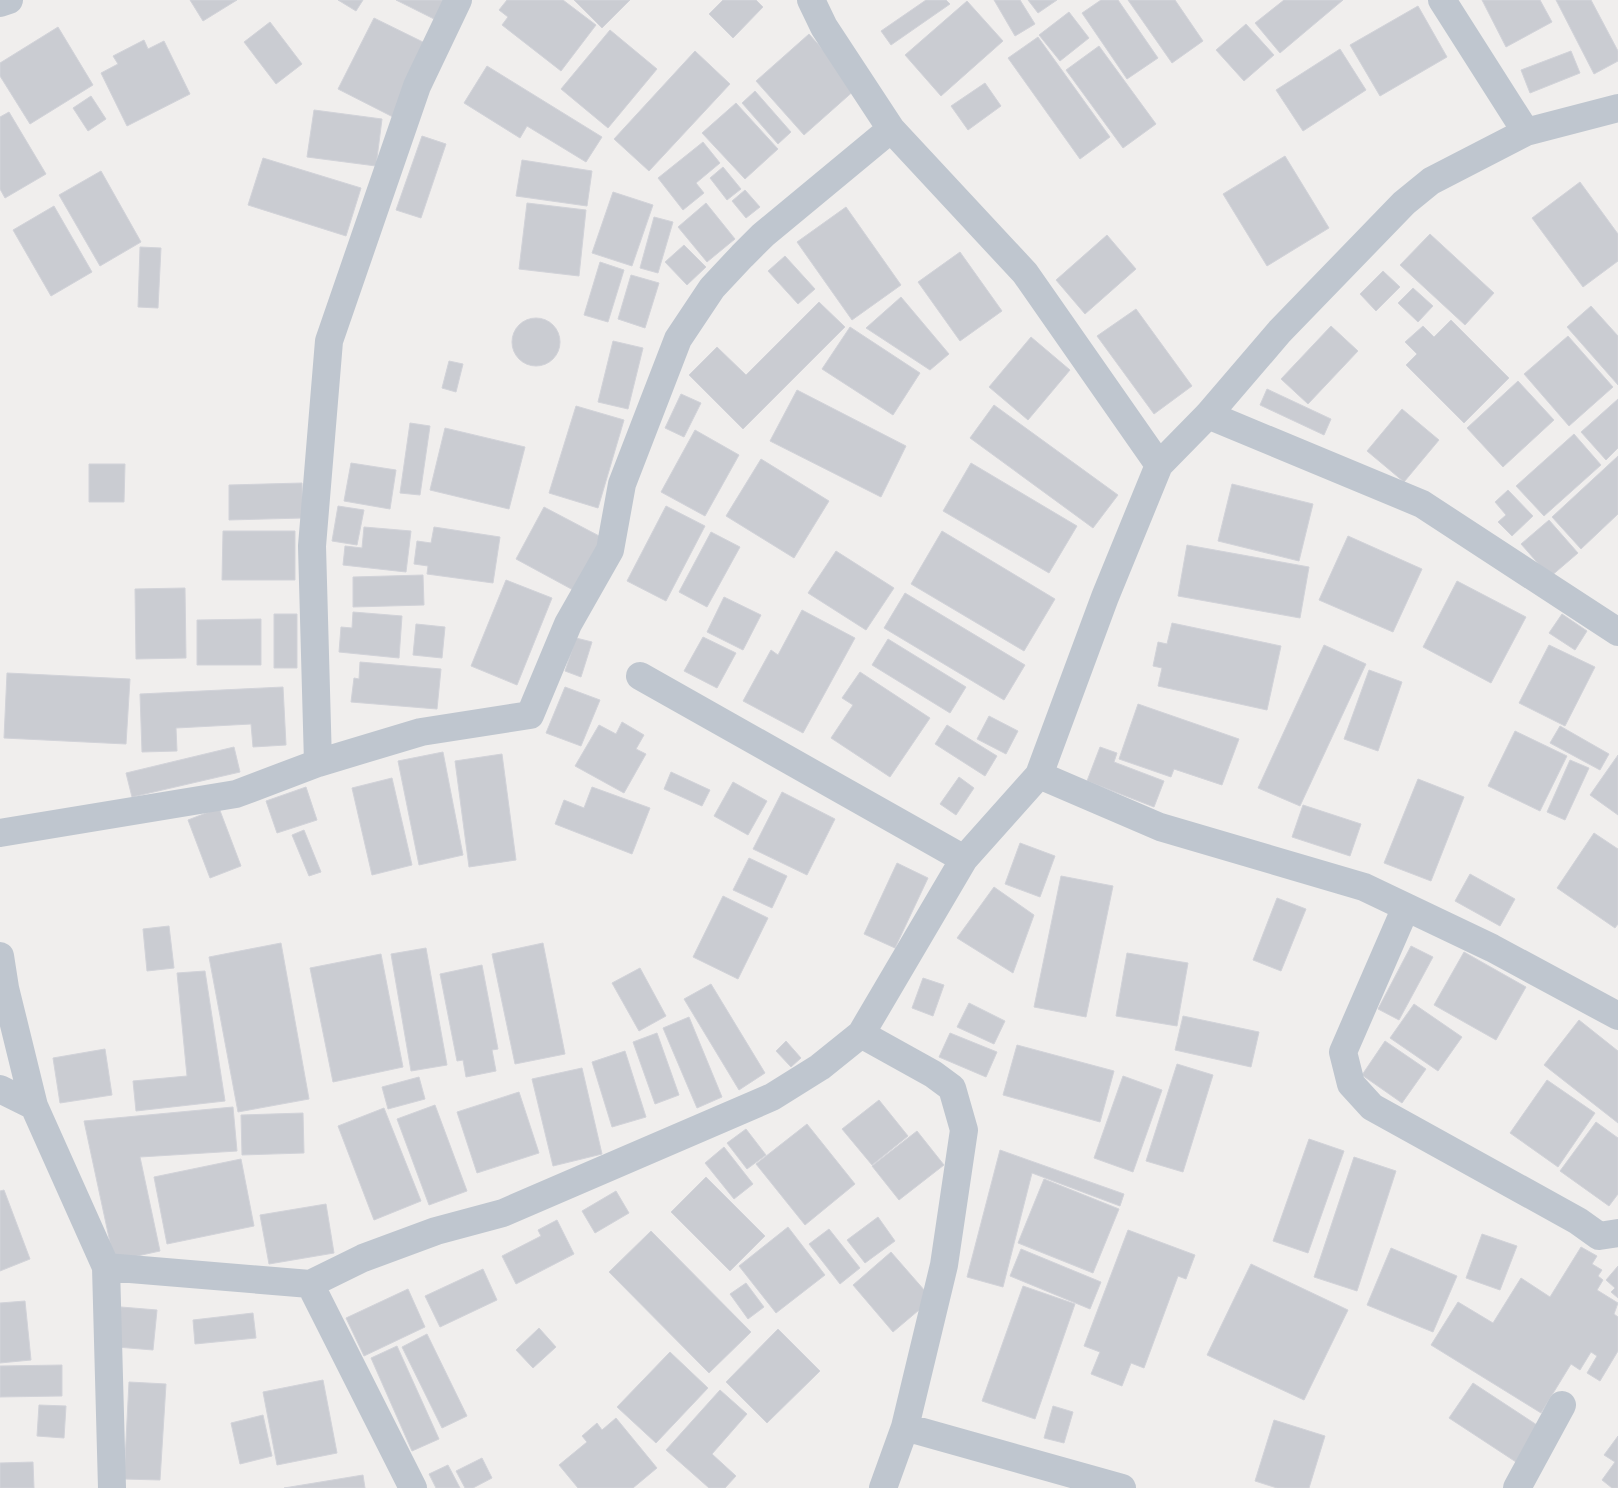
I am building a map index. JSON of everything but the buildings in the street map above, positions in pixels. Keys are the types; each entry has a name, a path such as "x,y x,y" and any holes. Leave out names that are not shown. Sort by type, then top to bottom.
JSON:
{"street":[{"path":"0,3 9,0"},
{"path":"318,763 312,546 329,340 417,86 458,0"},
{"path":"811,0 824,27 891,129 1025,273 1160,465"},
{"path":"1442,0 1526,132"},
{"path":"106,1267 310,1284 363,1258 436,1231 503,1213 772,1097 820,1067 861,1034 964,859 1039,775 1104,598 1160,465 1208,415 1280,331 1404,203 1431,182 1526,132 1618,108"},
{"path":"0,833 236,794 318,763 421,732 530,715 568,624 610,550 622,484 678,338 712,288 763,235 891,129"},
{"path":"1208,415 1422,504 1618,632"},
{"path":"640,676 964,859"},
{"path":"1039,775 1160,827 1364,887 1492,948 1618,1016"},
{"path":"1406,907 1343,1052 1351,1084 1372,1107 1578,1221 1599,1236 1618,1233"},
{"path":"0,956 4,988 34,1106 106,1267 112,1488"},
{"path":"861,1034 933,1074 952,1088 964,1130 944,1265 905,1427 883,1488"},
{"path":"0,1089 34,1106"},
{"path":"310,1284 412,1488"},
{"path":"1517,1488 1562,1405"},
{"path":"905,1427 1122,1488"}]}
